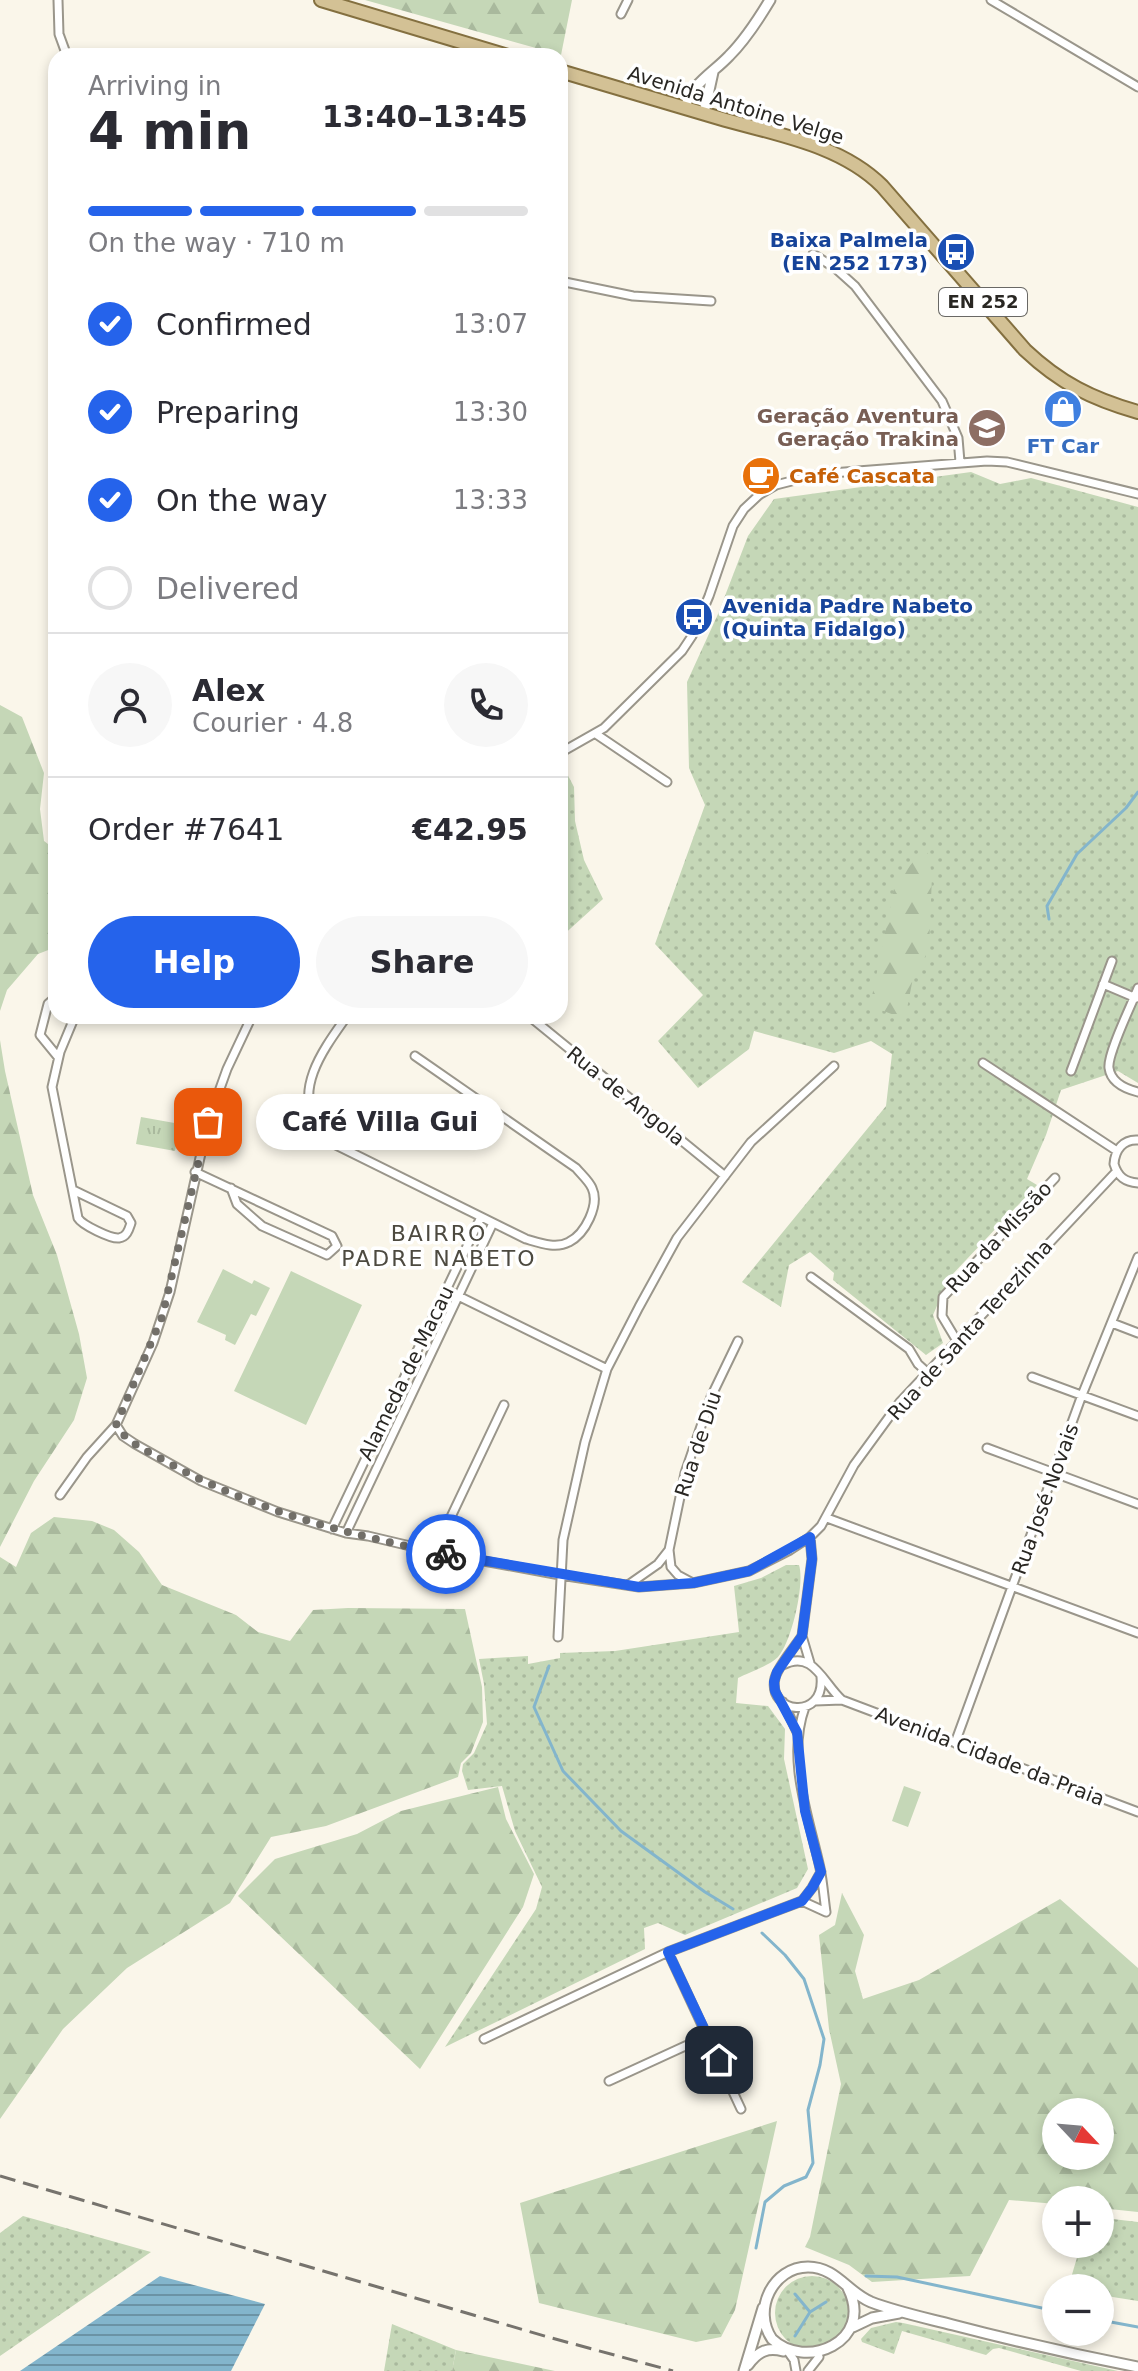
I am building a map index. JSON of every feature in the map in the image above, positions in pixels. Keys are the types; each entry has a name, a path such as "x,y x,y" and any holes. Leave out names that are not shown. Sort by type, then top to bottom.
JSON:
{"main road":[{"path":"321,0 481,48"},
{"name":"Avenida Antoine Velge","path":"568,73 819,148 869,173 1044,368 1075,390 1138,412"}],"street":[{"path":"58,0 59,34 64,48"},
{"path":"621,14 628,0"},
{"path":"685,108 693,88 743,41 770,0"},
{"path":"991,0 1138,87"},
{"path":"704,113 713,72"},
{"path":"813,254 855,286 942,401 958,438 960,462"},
{"path":"568,283 633,296 711,301"},
{"path":"568,749 596,734 670,665 688,643 709,596 733,526 744,509 776,485 819,474 960,462 1007,462 1138,494"},
{"path":"596,734 667,782"},
{"path":"1071,1071 1112,961"},
{"path":"1103,984 1136,998"},
{"path":"1138,988 1109,1068 1114,1080 1126,1089 1138,1092"},
{"path":"48,1004 40,1035 58,1057"},
{"path":"72,1024 58,1057 52,1087 78,1218 82,1224 114,1238 128,1232 131,1223 127,1216 73,1190"},
{"path":"60,1495 87,1457 116,1425 162,1317 195,1172 218,1094 249,1024"},
{"path":"341,1024 311,1077 309,1102 317,1125 336,1145 526,1239 548,1246 568,1243 581,1232 590,1218 594,1203 593,1189 576,1168 415,1056"},
{"name":"Rua de Angola","path":"539,1024 725,1176"},
{"path":"983,1063 1117,1151"},
{"path":"558,1637 563,1540 585,1442 607,1369 677,1238 751,1142 834,1066"},
{"path":"1138,1140 1125,1143 1117,1151 1114,1164 1116,1172 1129,1182 1138,1183"},
{"path":"195,1172 231,1188 332,1236 337,1246 327,1255 262,1226 237,1204 231,1188"},
{"name":"Rua de Santa Terezinha","path":"116,1425 123,1436 135,1444 201,1481 278,1512 346,1533 440,1553 639,1587 693,1583 749,1571 810,1537 827,1518 854,1465 900,1402 1116,1172"},
{"name":"Rua da Missão","path":"957,1341 942,1316 943,1297 1055,1178"},
{"name":"Alameda de Macau","path":"332,1529 481,1217"},
{"name":"Alameda de Macau","path":"346,1533 493,1223"},
{"name":"Rua José Novais","path":"955,1743 1082,1395 1138,1257"},
{"path":"811,1277 909,1349 928,1373"},
{"path":"446,1290 607,1369"},
{"path":"1112,1323 1138,1333"},
{"name":"Rua de Diu","path":"669,1550 685,1473 711,1397 738,1341"},
{"path":"1032,1377 1138,1416"},
{"path":"440,1553 440,1540 504,1405"},
{"path":"987,1448 1138,1504"},
{"path":"827,1518 1138,1633"},
{"path":"810,1537 812,1559 802,1636 810,1663"},
{"path":"669,1550 671,1567 693,1583"},
{"path":"627,1585 658,1564 669,1550"},
{"path":"802,1636 777,1672 774,1682 775,1691 797,1732 805,1811 821,1872 826,1912 802,1901"},
{"path":"783,1665 801,1660 810,1663 817,1669 822,1686 815,1701 805,1707 796,1708 783,1702"},
{"name":"Avenida Cidade da Praia","path":"821,1677 842,1700 1138,1812"},
{"name":"Avenida Cidade da Praia","path":"815,1701 842,1700"},
{"path":"797,1732 805,1707"},
{"path":"484,2039 668,1952 802,1901 821,1872"},
{"path":"668,1952 741,2109"},
{"path":"609,2081 707,2036"},
{"path":"744,2371 758,2318 773,2286 794,2270 811,2267 829,2271 843,2281 854,2303 853,2327"},
{"path":"848,2288 872,2302 907,2313 1138,2367"},
{"path":"766,2302 767,2330 794,2360 796,2371"},
{"path":"744,2371 759,2353 774,2349 798,2357 819,2357 841,2345 853,2327 872,2318 907,2313"},
{"path":"808,2371 819,2357"}],"green space":[{"path":"365,0 572,0 562,48 536,48"},
{"path":"971,472 1000,484 1031,478 1138,507 1138,1083 1118,1071 1061,1090 1027,1179 1037,1185 949,1278 933,1315 943,1343 926,1355 833,1280 834,1273 810,1252 789,1265 781,1307 742,1282 886,1106 892,1054 871,1041 834,1053 754,1031 749,1049 698,1088 658,1041 703,995 655,944 705,805 689,768 687,682 748,536 774,499"},
{"path":"0,705 22,717 44,773 40,809 44,841 48,844 48,950 38,954 7,990 0,1011"},
{"path":"568,776 574,787 575,821 584,860 603,899 568,931"},
{"path":"926,846 932,875 929,949 912,983 905,1019 870,1006 895,884"},
{"path":"0,1040 33,1195 57,1255 79,1334 87,1378 74,1420 34,1481 0,1547"},
{"path":"141,1117 180,1124 175,1151 136,1144"},
{"path":"223,1269 252,1284 254,1280 270,1288 256,1316 251,1314 235,1345 225,1340 226,1335 197,1322"},
{"path":"291,1271 362,1305 306,1425 234,1391"},
{"path":"54,1517 92,1521 114,1530 139,1552 162,1585 236,1615 258,1632 290,1641 313,1610 465,1609 482,1687 483,1722 471,1753 461,1763 458,1777 326,1826 271,1837 230,1903 127,1968 63,2029 0,2119 0,1557 16,1567 31,1533"},
{"path":"786,1565 799,1565 800,1573 799,1598 788,1638 778,1657 738,1678 736,1703 768,1706 785,1729 784,1759 808,1869 797,1888 685,1935 658,1923 644,1928 645,1949 445,2047 536,1909 542,1887 515,1831 502,1786 468,1790 462,1771 463,1764 474,1753 487,1724 479,1659 528,1656 528,1664 560,1658 560,1653 615,1651 739,1632 734,1586 761,1578"},
{"path":"904,1786 921,1792 908,1827 892,1821"},
{"path":"498,1787 506,1819 534,1874 523,1907 420,2069 238,1896 275,1859 357,1834 401,1811"},
{"path":"842,1893 864,1935 855,1971 863,1999 919,1980 1060,1899 1138,1968 1138,2212 1114,2209 1114,2186 1042,2186 1042,2203 1009,2200 970,2276 872,2282 849,2265 805,2247 810,2237 841,2084 829,2029 819,1935 835,1925"},
{"path":"777,2121 735,2310 721,2337 696,2342 539,2303 520,2203"},
{"path":"23,2216 151,2252 0,2356 0,2233"},
{"path":"1114,2219 1138,2222 1138,2301 1114,2297 1114,2274 1072,2274 1077,2258 1114,2258"},
{"path":"812,2276 833,2282 843,2292 849,2313 843,2334 833,2344 812,2350 791,2344 781,2334 775,2313 781,2292 791,2282"},
{"path":"896,2322 1118,2371 1081,2371 999,2348 986,2355 902,2331 894,2354 862,2342 861,2339 871,2328"},
{"path":"392,2324 456,2350 452,2371 384,2371"},
{"path":"456,2350 555,2371 452,2371"}],"water":[{"path":"160,2276 265,2304 231,2371 20,2371"}],"waterway":[{"path":"1049,919 1047,906 1077,854 1126,808 1138,792"},
{"path":"549,1666 534,1707 563,1771 621,1831 733,1909"},
{"path":"756,2248 765,2202 784,2186 806,2177 813,2163 808,2110 824,2039 804,1979 762,1933"},
{"path":"866,2276 897,2277 1042,2308"},
{"path":"795,2294 810,2312 795,2336"},
{"path":"810,2312 826,2302"},
{"path":"1114,2323 1138,2327"}],"railway":[{"path":"0,2176 673,2371"}],"way so far":[{"path":"208,1122 170,1292 153,1343 116,1425 123,1436 135,1444 201,1481 278,1512 346,1533 446,1554"}],"place":[{"name":"Baixa Palmela (EN 252 173)","path":"956,252"},
{"name":"FT Car","path":"1063,409"},
{"name":"Geração Aventura Geração Trakina","path":"987,428"},
{"name":"Café Cascata","path":"761,476"},
{"name":"Avenida Padre Nabeto (Quinta Fidalgo)","path":"694,617"},
{"name":"Café Villa Gui","path":"208,1122"}],"district":[{"name":"BAIRRO PADRE NABETO","path":"439,1246"}],"route":[{"path":"446,1554 639,1587 693,1583 749,1571 810,1537 812,1559 802,1636 777,1672 774,1682 775,1691 797,1732 805,1811 821,1872 802,1901 668,1952 719,2060"}]}
